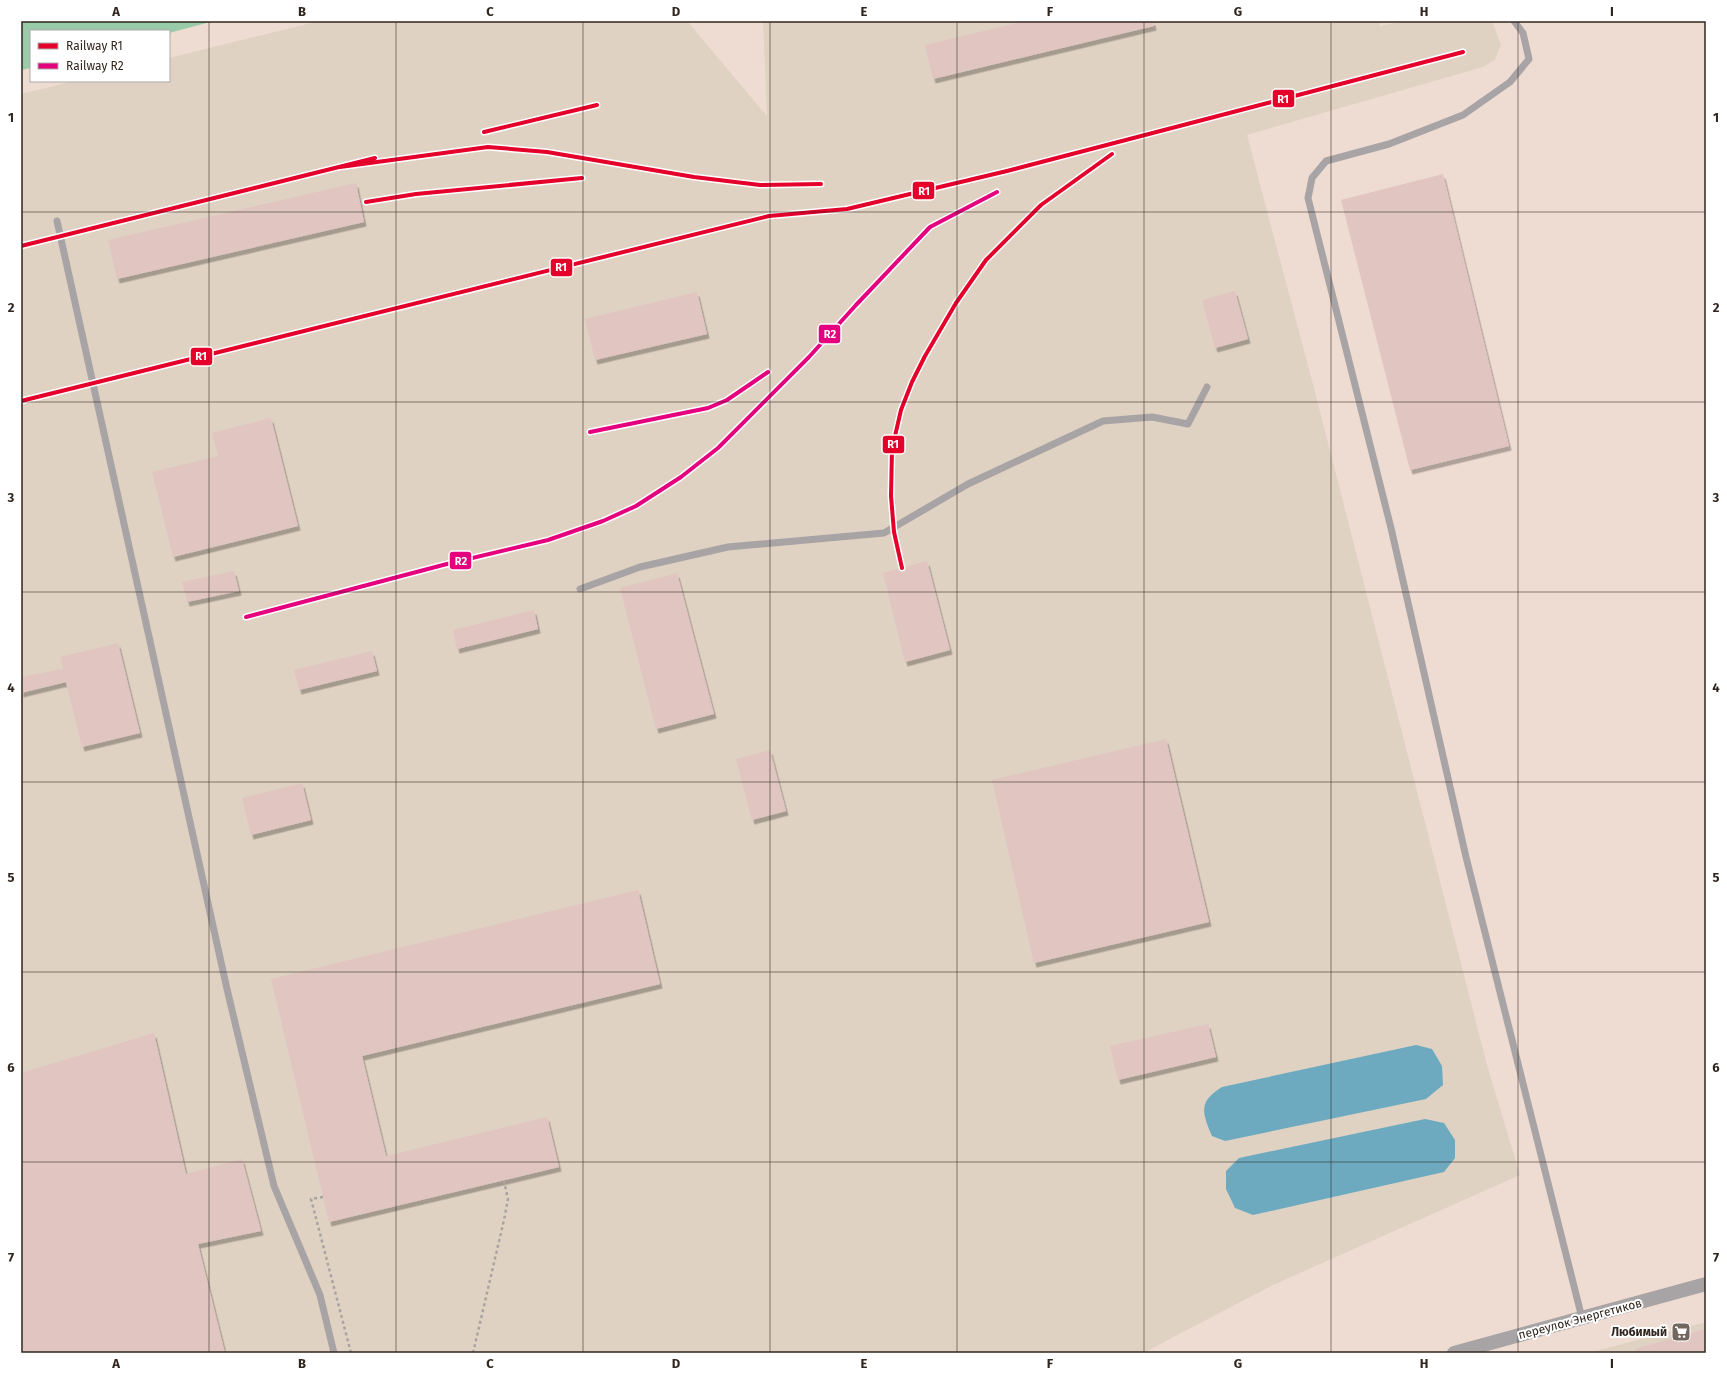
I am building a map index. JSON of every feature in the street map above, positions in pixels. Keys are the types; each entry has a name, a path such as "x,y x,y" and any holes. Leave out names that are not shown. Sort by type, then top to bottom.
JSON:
{"street":[{"name":"переулок Энергетиков","path":"1454,1353 1706,1284"}],"lane":[{"path":"1514,21 1523,33 1529,59 1510,82 1463,115 1389,144 1326,161 1312,178 1308,198 1391,528 1466,857 1582,1318"},
{"path":"57,221 227,989 274,1186 320,1295 334,1353"},
{"path":"580,589 640,567 728,547 884,533 968,484 1104,421 1152,417 1188,424 1207,387"}],"path":[{"path":"474,1353 508,1199 504,1181"},
{"path":"323,1197 311,1199 350,1353"}],"shaded area":[{"path":"319,21 687,21 767,116 763,21 1379,21 1380,26 1403,21 1492,21 1501,45 1495,60 1483,67 1247,135 1315,392 1487,1065 1520,1175 1273,1285 1143,1353 21,1353 21,94 70,82 170,82 170,58"},
{"path":"1706,1322 1706,1353 1588,1353"}],"green space":[{"path":"21,21 214,21 170,33 170,30 30,30 30,68 21,70"}],"water":[{"path":"1416,1045 1432,1049 1442,1066 1443,1085 1426,1099 1225,1141 1212,1136 1204,1114 1204,1108 1214,1092 1222,1087"},
{"path":"1425,1119 1444,1123 1455,1140 1455,1158 1444,1172 1253,1215 1235,1208 1226,1189 1226,1171 1239,1158"}],"building":[{"path":"1025,21 1153,21 1154,26 933,79 925,45"},
{"path":"1443,174 1509,446 1410,470 1341,200"},
{"path":"356,183 364,222 117,279 108,240"},
{"path":"1235,291 1248,339 1215,348 1202,300"},
{"path":"697,292 707,334 595,360 585,319"},
{"path":"271,418 298,526 173,557 152,472 218,456 212,433"},
{"path":"927,561 950,650 905,662 883,573"},
{"path":"234,571 239,591 187,602 182,582"},
{"path":"677,573 714,714 656,729 620,588"},
{"path":"534,610 538,629 457,649 453,630"},
{"path":"118,643 140,733 82,747 66,682 21,693 21,677 63,669 60,657"},
{"path":"372,651 377,671 299,690 294,670"},
{"path":"1166,739 1209,922 1034,963 992,780"},
{"path":"770,750 786,811 752,820 736,759"},
{"path":"302,783 311,820 251,835 242,798"},
{"path":"638,890 660,984 362,1056 386,1156 547,1117 559,1167 329,1222 271,979"},
{"path":"1208,1024 1216,1057 1118,1080 1110,1046"},
{"path":"154,1033 186,1174 242,1159 261,1231 198,1244 225,1353 21,1353 21,1073"},
{"path":"1706,1329 1706,1353 1635,1353 1635,1349"}],"rail line":[{"name":"R1","path":"21,401 769,216 847,209 1007,171 1463,52"},
{"name":"R1","path":"484,132 597,105"},
{"name":"R1","path":"340,167 488,147 547,152 694,177 760,185 821,184"},
{"name":"R1","path":"902,568 894,532 891,496 892,449 901,410 912,382 925,356 956,303 986,260 1041,205 1112,154"},
{"name":"R1","path":"21,246 375,158"},
{"name":"R1","path":"366,202 416,194 582,178"},
{"name":"R2","path":"246,617 443,565 548,540 603,521 636,506 681,477 718,448 809,357 930,227 997,192"},
{"name":"R2","path":"590,432 708,408 727,400 768,372"}],"place":[{"name":"Любимый","path":"1681,1332"}]}
